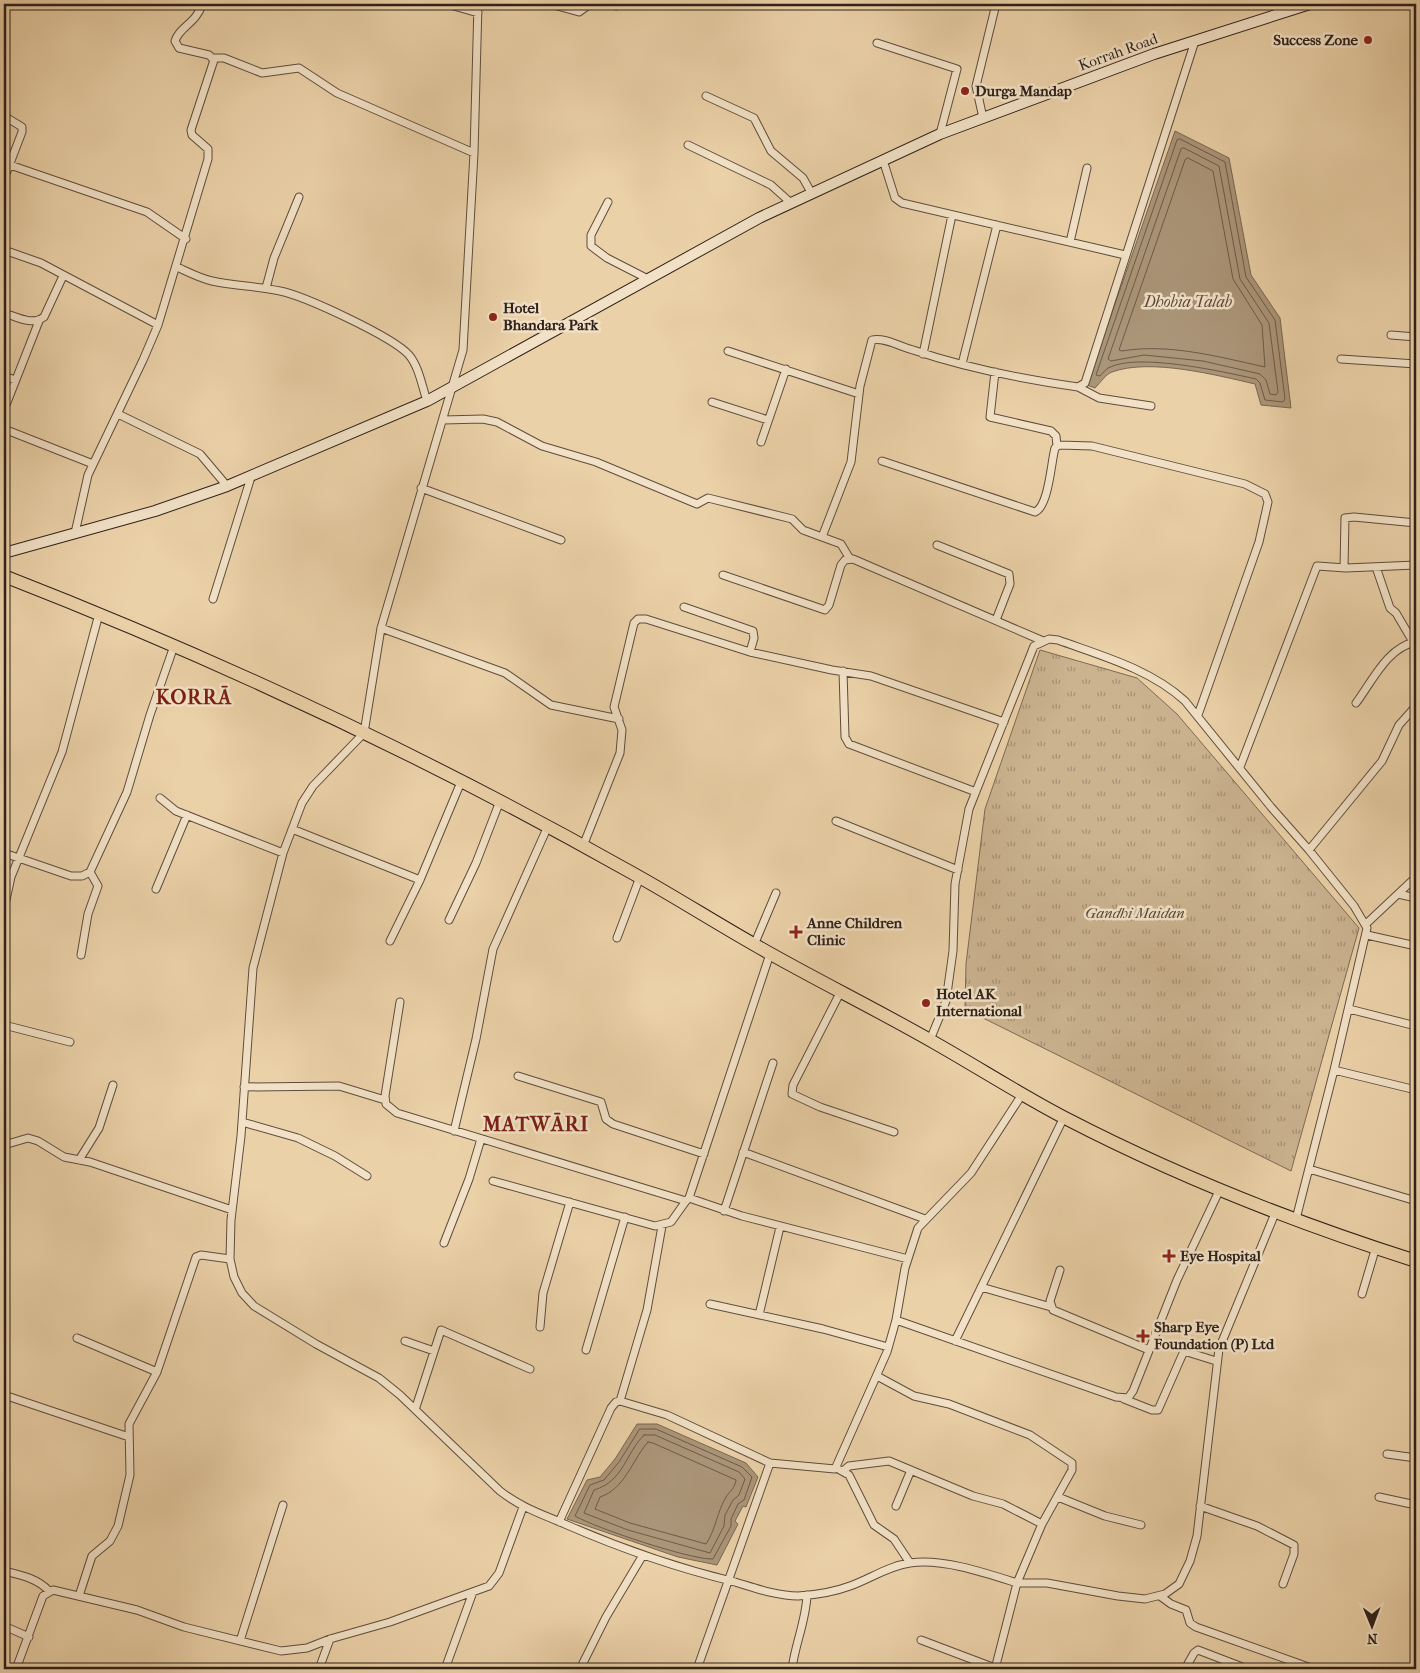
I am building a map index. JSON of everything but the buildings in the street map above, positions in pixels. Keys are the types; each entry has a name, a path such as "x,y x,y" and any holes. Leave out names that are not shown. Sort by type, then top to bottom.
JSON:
{"highway":[{"path":"4,576 174,646 364,733 500,801 640,877 754,945 930,1040 1064,1117 1136,1152 1220,1189 1296,1219 1416,1261"}],"main road":[{"name":"Korrah Road","path":"4,553 155,511 227,486 427,401 454,384 792,203 940,134 1195,41 1310,4"}],"street":[{"path":"202,4 193,22 177,36 176,44 179,48 205,54 213,58 224,58 262,73 299,68 337,93 474,153"},
{"path":"447,4 478,13"},
{"path":"478,4 474,153 465,337 454,384 421,488 381,628 364,733 313,786 302,803 283,853 253,968 242,1122 232,1210 230,1259 234,1277 242,1293 254,1306 316,1344 379,1378 416,1407 500,1491 523,1507 643,1556 728,1581 775,1593 796,1596 850,1586 882,1571 910,1563 934,1563 978,1571 1017,1583 1047,1583 1145,1599 1160,1596 1172,1590 1185,1573 1194,1549 1216,1361 1276,1211"},
{"path":"550,4 579,12 590,4"},
{"path":"983,118 976,86 996,4"},
{"path":"1078,387 1086,381 1195,41"},
{"path":"876,43 957,69 940,134"},
{"path":"75,533 84,488 93,464 158,325 186,239 209,154 206,146 192,135 191,127 213,69 213,58"},
{"path":"706,96 754,118 771,151 803,178 812,194"},
{"path":"4,116 22,127 22,132 4,179"},
{"path":"688,145 771,185 792,203"},
{"path":"882,160 898,201 997,226 1126,254"},
{"path":"10,165 147,212 186,239"},
{"path":"1070,242 1087,168"},
{"path":"266,288 274,258 299,197"},
{"path":"608,202 591,235 591,246 607,258 648,279"},
{"path":"923,354 952,215"},
{"path":"962,364 997,226"},
{"path":"4,250 32,260 158,325"},
{"path":"177,266 213,281 266,288 310,301 398,346 415,363 427,401"},
{"path":"4,410 39,321 44,317 63,276"},
{"path":"4,313 32,322 39,321"},
{"path":"1391,335 1416,337"},
{"path":"822,537 852,462 859,394 872,340 880,340 923,354 995,372 1078,387 1099,398 1151,406"},
{"path":"728,352 786,369 859,394"},
{"path":"1341,359 1416,364"},
{"path":"761,442 786,369"},
{"path":"882,461 1036,512 1047,490 1056,446 1056,436 1051,431 990,418 995,372"},
{"path":"4,376 15,380"},
{"path":"712,402 768,420"},
{"path":"118,414 200,454 227,486"},
{"path":"443,420 483,419 497,422 542,446 596,462 697,504 708,498 789,518 803,530 843,545 850,559"},
{"path":"4,429 93,464"},
{"path":"1056,446 1092,446 1245,484 1268,497 1268,507 1260,542 1198,716"},
{"path":"213,599 252,474"},
{"path":"421,488 562,540"},
{"path":"1344,568 1345,518 1354,517 1416,522"},
{"path":"937,545 1009,574 1010,584 996,620"},
{"path":"723,575 825,610 829,605 841,565 845,560 850,559 1043,641"},
{"path":"1240,767 1317,566 1344,568 1416,565"},
{"path":"1356,704 1392,653 1415,644 1390,608 1376,567"},
{"path":"684,607 753,631 754,638 750,652"},
{"path":"4,909 7,888 62,752 99,614"},
{"path":"583,846 620,753 622,736 619,719 614,707 634,623 638,619 646,619 750,652 871,676 1004,722"},
{"path":"381,628 504,673 551,705 619,719"},
{"path":"930,1040 946,1001 953,950 955,884 969,809 1034,646 1043,641 1058,640 1151,676 1170,687 1198,716 1271,807 1310,850 1366,924 1367,935 1296,1219"},
{"path":"4,853 71,876 82,876 90,872 127,792 150,715 174,646"},
{"path":"843,671 845,737 849,744 976,792"},
{"path":"1310,850 1382,761 1398,725 1416,706"},
{"path":"390,941 420,880 461,782"},
{"path":"160,798 170,807 187,815 283,853"},
{"path":"449,920 476,863 500,801"},
{"path":"156,889 187,815"},
{"path":"836,821 958,870"},
{"path":"454,1131 476,1039 494,949 548,826"},
{"path":"292,829 420,880"},
{"path":"80,956 88,914 98,886 90,872"},
{"path":"617,938 640,877"},
{"path":"1366,924 1416,877"},
{"path":"754,945 776,893"},
{"path":"1398,894 1416,898"},
{"path":"1367,935 1416,946"},
{"path":"493,1181 662,1226 671,1222 687,1200 704,1154 770,954"},
{"path":"840,993 793,1085 792,1094 820,1107 894,1132"},
{"path":"400,1002 385,1087 385,1100 390,1108 403,1116 780,1227 908,1259"},
{"path":"1349,1009 1416,1026"},
{"path":"4,1025 70,1042"},
{"path":"724,1211 773,1064"},
{"path":"1334,1070 1416,1090"},
{"path":"518,1076 601,1102 606,1119 613,1124 704,1154"},
{"path":"80,1160 99,1128 113,1085"},
{"path":"244,1087 339,1086 385,1100"},
{"path":"839,1470 888,1347 896,1320 908,1259 918,1228 970,1173 1023,1093"},
{"path":"955,1342 1064,1117"},
{"path":"242,1122 298,1138 335,1156 367,1176"},
{"path":"4,1145 28,1138 38,1141 64,1157 80,1160 232,1210"},
{"path":"444,1243 471,1172 481,1139"},
{"path":"744,1152 925,1219"},
{"path":"1309,1169 1416,1201"},
{"path":"1124,1399 1133,1392 1177,1280 1220,1189"},
{"path":"540,1327 543,1293 570,1202"},
{"path":"586,1350 625,1217"},
{"path":"620,1401 646,1310 662,1226"},
{"path":"759,1315 780,1227"},
{"path":"1362,1294 1376,1247"},
{"path":"79,1596 92,1556 110,1541 118,1526 130,1475 129,1437 131,1419 157,1372 196,1257 201,1255 230,1259"},
{"path":"1051,1307 1050,1296 1060,1270"},
{"path":"981,1287 1051,1307 1057,1312 1150,1350"},
{"path":"710,1304 823,1329 888,1347"},
{"path":"896,1320 1152,1410 1158,1410 1184,1351 1216,1361"},
{"path":"416,1407 441,1330 530,1369"},
{"path":"77,1338 157,1372"},
{"path":"405,1341 434,1351"},
{"path":"877,1376 914,1396 950,1404 1042,1441 1073,1465 1058,1497 1042,1524 1017,1583 995,1669 921,1640"},
{"path":"10,1397 129,1437"},
{"path":"559,1522 611,1408 616,1402 620,1401 667,1415 770,1463 839,1470 849,1475 874,1525 894,1539 910,1563"},
{"path":"1387,1454 1416,1458"},
{"path":"839,1470 849,1466 889,1461 973,1496 997,1502 1042,1524"},
{"path":"697,1669 770,1463"},
{"path":"896,1506 911,1470"},
{"path":"1058,1497 1092,1512 1141,1525"},
{"path":"1379,1497 1416,1505"},
{"path":"240,1641 283,1505"},
{"path":"1200,1506 1257,1526 1294,1545 1294,1554 1283,1584"},
{"path":"16,1669 43,1596 48,1591 57,1590 281,1651 307,1648 330,1639 390,1622 489,1586 499,1573 523,1507"},
{"path":"580,1669 606,1617 643,1556"},
{"path":"4,1571 42,1583 48,1591"},
{"path":"445,1669 472,1592"},
{"path":"792,1669 795,1646 806,1615 807,1595"},
{"path":"1160,1596 1187,1611 1190,1622 1196,1627 1314,1669"},
{"path":"4,1626 29,1637"},
{"path":"319,1669 330,1639"},
{"path":"1185,1669 1194,1653 1198,1650 1245,1668"}],"green space":[{"name":"Gandhi Maidan","path":"1040,650 1137,678 1177,714 1359,928 1291,1171 965,1009 966,964 985,809"}],"water":[{"name":"Dhobia Talab","path":"1175,131 1229,158 1251,275 1280,318 1291,408 1261,405 1255,384 1183,369 1164,367 1127,368 1110,373 1095,388 1087,385"},
{"path":"637,1424 657,1424 746,1463 758,1477 746,1507 743,1506 735,1521 738,1524 717,1565 678,1557 567,1519 587,1480 600,1477 615,1459"}],"place":[{"name":"Success Zone","path":"1368,40"},
{"name":"Durga Mandap","path":"965,91"},
{"name":"Hotel Bhandara Park","path":"493,317"},
{"name":"Anne Children Clinic","path":"796,932"},
{"name":"Hotel AK International","path":"926,1003"},
{"name":"Eye Hospital","path":"1169,1256"},
{"name":"Sharp Eye Foundation (P) Ltd","path":"1143,1336"}],"district":[{"name":"KORRĀ","path":"194,697"},
{"name":"MATWĀRI","path":"536,1124"}]}
